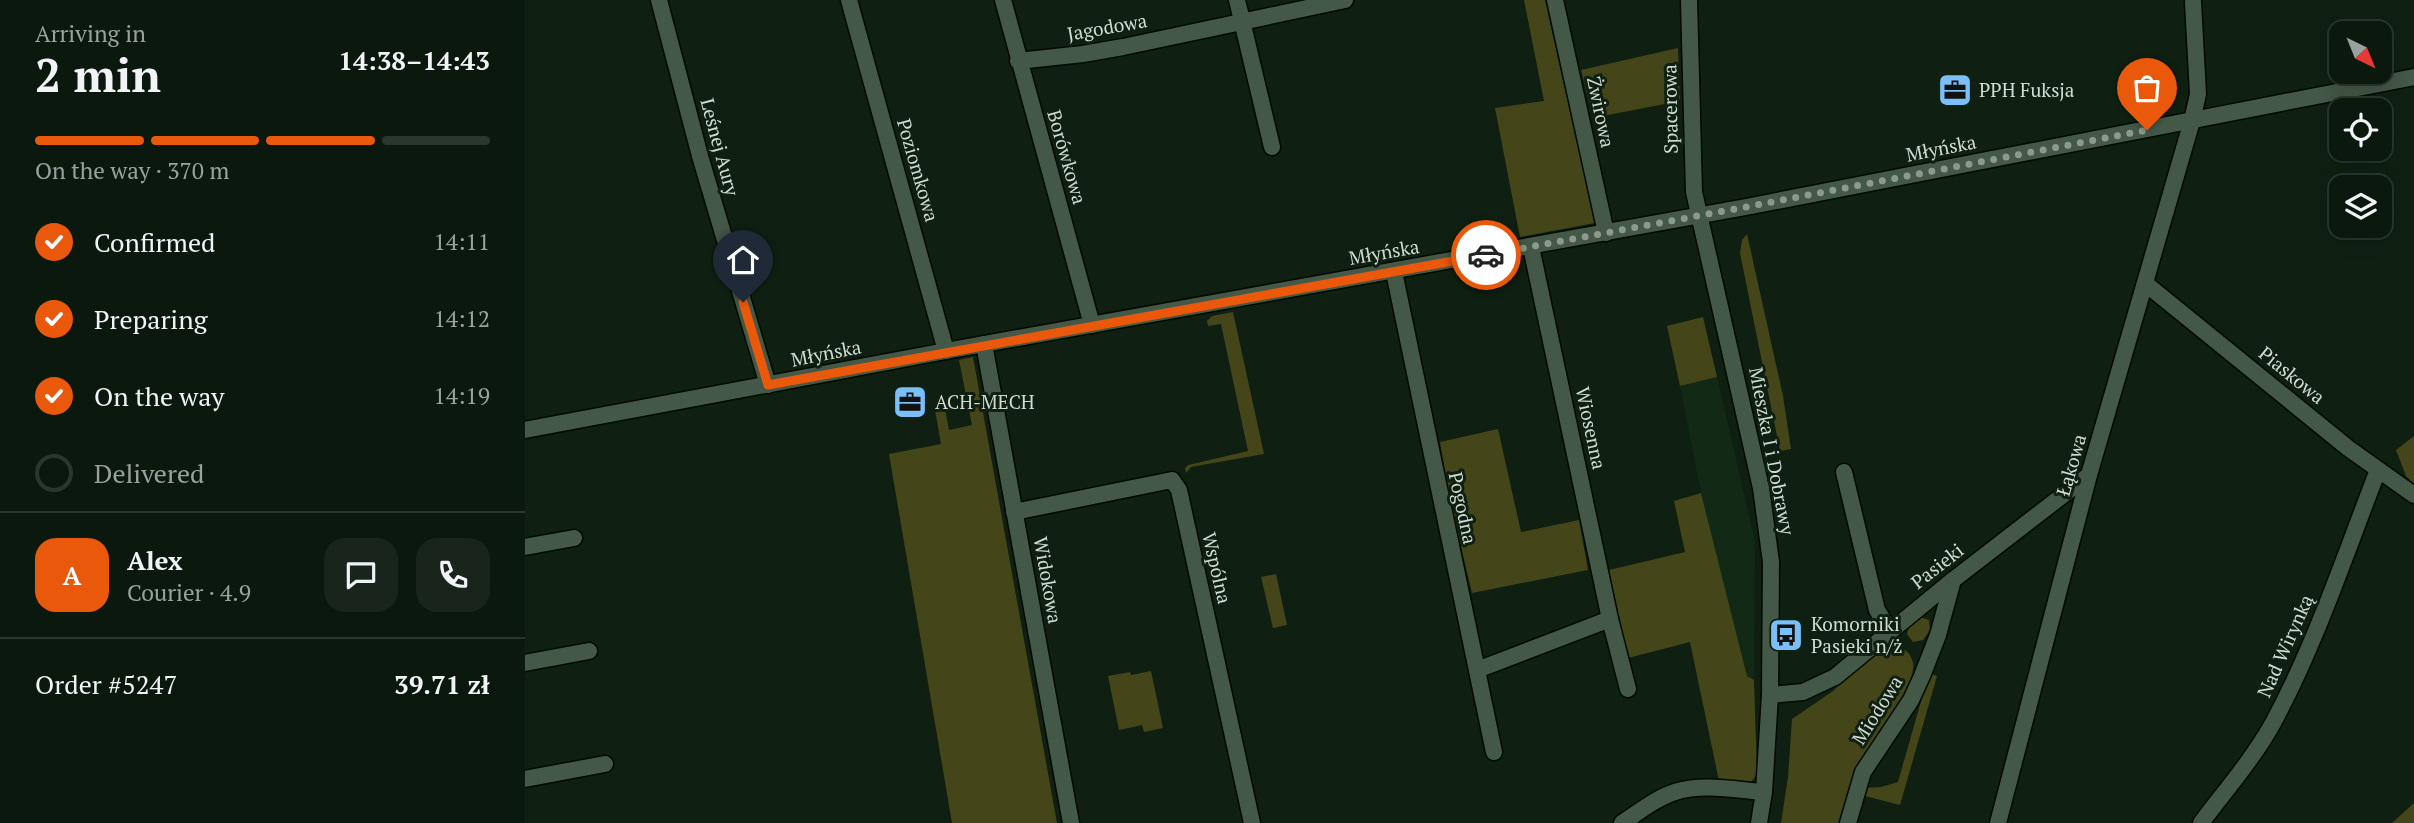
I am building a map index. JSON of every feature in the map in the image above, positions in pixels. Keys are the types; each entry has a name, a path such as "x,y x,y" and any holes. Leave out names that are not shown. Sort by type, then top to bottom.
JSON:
{"street":[{"name":"Leśnej Aury","path":"659,0 700,156 768,385"},
{"name":"Poziomkowa","path":"849,0 946,351"},
{"name":"Borówkowa","path":"1003,0 1092,325"},
{"path":"1237,0 1272,147"},
{"name":"Jagodowa","path":"1018,61 1083,54 1345,0"},
{"name":"Żwirowa","path":"1555,0 1606,233"},
{"name":"Spacerowa","path":"1689,0 1693,180 1699,216"},
{"name":"Łąkowa","path":"1998,823 2089,475 2192,121 2198,94 2193,2"},
{"name":"Młyńska","path":"525,430 984,344 1699,216 2414,77"},
{"name":"Mieszka I i Dobrawy","path":"1699,216 1767,520 1772,583 1770,695 1764,793 1759,823"},
{"name":"Wiosenna","path":"1531,247 1610,619 1628,689"},
{"name":"Pogodna","path":"1394,272 1494,752"},
{"name":"Piaskowa","path":"2146,284 2378,470 2414,495"},
{"name":"Widokowa","path":"984,344 1070,823"},
{"name":"Nad Wirynką","path":"2201,823 2258,746 2278,713 2327,603 2378,470"},
{"path":"1844,472 1877,610 1889,631"},
{"name":"Pasieki","path":"1770,695 1803,692 1823,684 1850,666 1889,631 2089,475"},
{"name":"Wspólna","path":"1014,512 1172,480 1179,490 1252,823"},
{"path":"525,547 574,538"},
{"name":"Miodowa","path":"1847,823 1863,772 1919,684 1938,635 1953,580"},
{"path":"1477,670 1610,619"},
{"path":"525,663 589,651"},
{"path":"525,779 605,764"},
{"path":"1622,823 1666,795 1689,788 1764,793"}],"shaded area":[{"path":"1524,0 1545,0 1595,223 1520,237 1495,108 1544,101"},
{"path":"1678,48 1680,101 1593,118 1581,70"},
{"path":"1747,234 1783,396 1791,449 1780,451 1740,253 1742,240"},
{"path":"1233,312 1264,454 1191,467 1186,473 1185,468 1188,465 1248,451 1221,324 1208,326 1207,321 1212,316"},
{"path":"1703,317 1717,377 1680,386 1667,326"},
{"path":"973,357 1057,823 952,823 889,454 941,444 935,410 945,409 949,430 972,425 959,360"},
{"path":"1717,377 1755,541 1754,680 1747,676 1701,493 1680,386"},
{"path":"1498,429 1521,532 1579,520 1588,570 1472,593 1449,497 1440,442"},
{"path":"2414,436 2414,484 2406,476 2396,450"},
{"path":"1701,493 1747,676 1754,680 1757,774 1749,785 1719,781 1690,642 1628,658 1609,570 1685,552 1674,501"},
{"path":"1276,574 1287,625 1273,628 1261,577"},
{"path":"1920,617 1929,620 1930,630 1923,640 1913,642 1907,634 1910,624"},
{"path":"1884,645 1898,647 1909,654 1913,663 1912,675 1896,716 1841,823 1781,823 1788,777 1792,719 1833,691"},
{"path":"1151,671 1163,728 1144,732 1142,725 1119,730 1108,676"},
{"path":"1929,673 1937,676 1900,805 1861,795 1864,788 1898,782"},
{"path":"2414,803 2414,823 2392,823"}],"way so far":[{"path":"1486,255 2147,130"}],"place":[{"name":"PPH Fuksja","path":"1955,90"},
{"name":"ACH-MECH","path":"910,402"},
{"name":"Komorniki Pasieki n/ż","path":"1786,635"}],"route":[{"path":"743,302 768,385 1486,255"}]}
